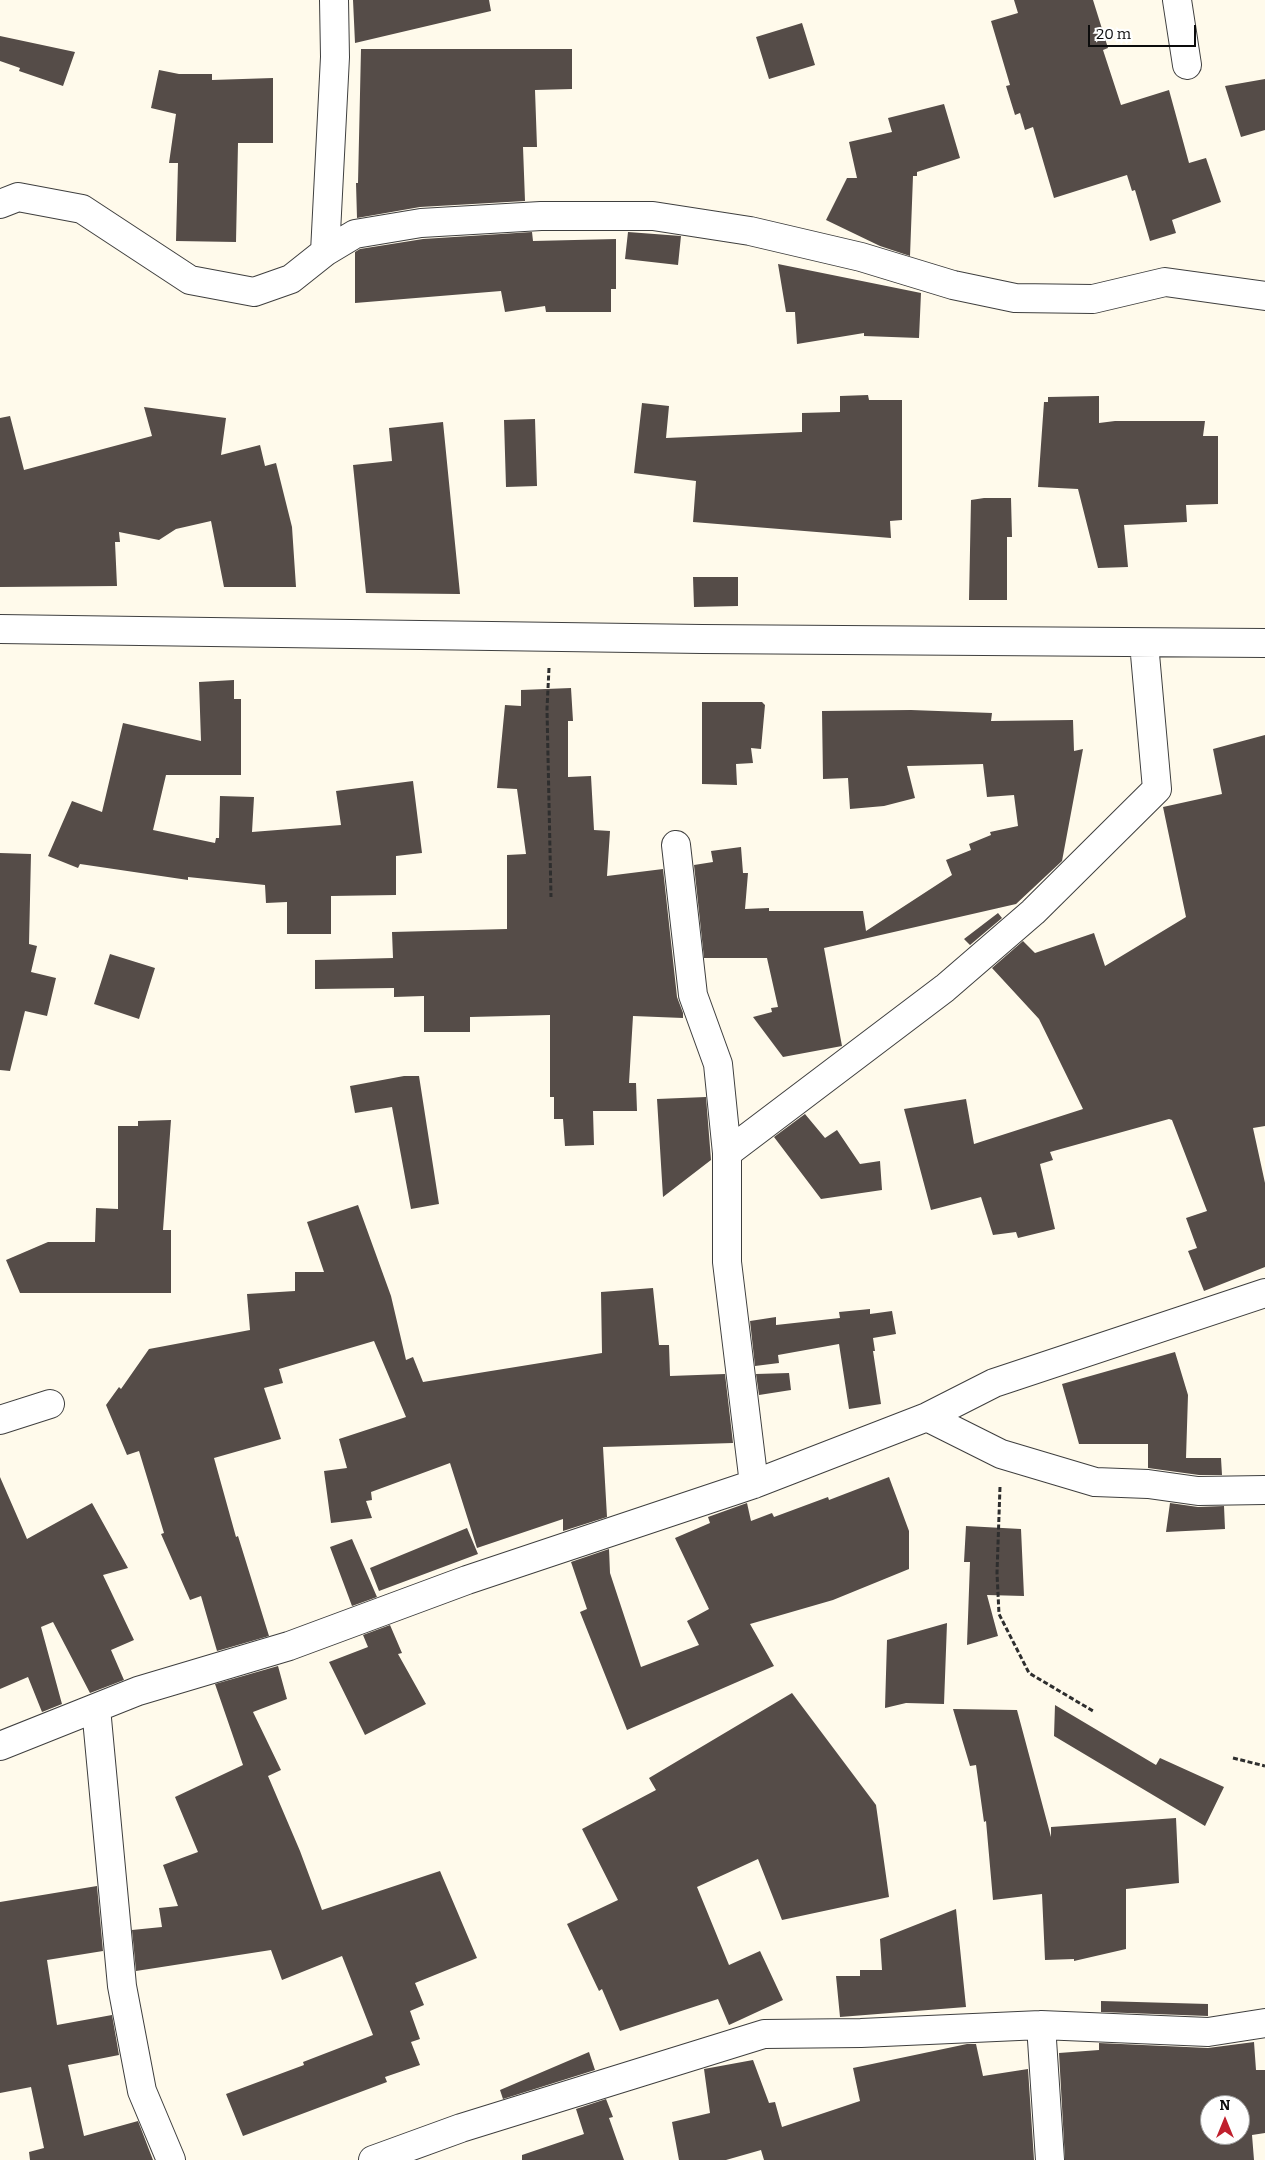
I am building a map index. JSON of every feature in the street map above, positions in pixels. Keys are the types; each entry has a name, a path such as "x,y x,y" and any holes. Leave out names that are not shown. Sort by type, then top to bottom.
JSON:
{"street":[{"path":"325,252 335,57 334,0"},
{"path":"1177,0 1186,65"},
{"path":"0,204 18,198 82,209 190,280 254,292 291,278 325,252 355,234 421,223 541,216 653,216 750,231 861,257 953,285 1015,298 1093,299 1165,282 1265,296"},
{"path":"0,630 1265,643"},
{"path":"727,1154 945,988 1033,912 1157,789 1144,643"},
{"path":"676,845 693,995 718,1064 727,1154 727,1262 754,1484"},
{"path":"0,1746 138,1691 289,1646 467,1580 754,1484 927,1417 994,1383 1265,1292"},
{"path":"0,1420 50,1404"},
{"path":"927,1417 1001,1454 1095,1482 1148,1484 1198,1492 1265,1490"},
{"path":"96,1708 122,1986 142,2091 171,2160"},
{"path":"373,2160 461,2128 764,2034 861,2033 1041,2025 1208,2032 1265,2023"},
{"path":"1041,2025 1050,2160"}],"path":[{"path":"550,637 547,709 551,896"},
{"path":"1001,1454 997,1572 999,1614 1029,1673 1093,1711"},
{"path":"1233,1758 1265,1766"}],"building":[{"path":"353,0 489,0 491,11 355,43"},
{"path":"1014,0 1093,0 1108,48 1103,50 1121,105 1169,90 1189,163 1206,158 1221,202 1172,220 1176,233 1150,241 1135,190 1132,191 1127,175 1054,198 1033,127 1025,130 1020,113 1015,115 1006,86 1010,85 991,21 1018,13"},
{"path":"802,23 815,65 769,79 756,37"},
{"path":"0,36 75,52 63,86 19,71 20,68 0,61"},
{"path":"361,49 572,49 572,89 535,90 537,147 523,147 525,201 420,207 357,218 356,183 358,183"},
{"path":"159,70 179,74 212,74 212,80 273,78 273,143 238,143 236,242 176,241 178,163 169,163 176,114 151,108"},
{"path":"1265,79 1265,130 1241,137 1225,86"},
{"path":"944,104 960,158 917,172 917,176 913,176 910,256 880,246 826,220 847,178 857,178 849,142 892,132 888,118"},
{"path":"532,232 533,241 616,239 616,289 611,289 611,312 546,312 545,306 505,312 501,291 355,303 355,252 360,249 423,239"},
{"path":"628,232 681,236 678,265 625,259"},
{"path":"778,264 921,293 919,338 864,336 864,333 797,344 795,312 786,312"},
{"path":"868,395 869,400 902,400 902,520 890,521 891,538 693,522 696,481 634,473 642,403 669,406 666,438 802,432 802,413 840,412 840,396"},
{"path":"1099,396 1099,423 1115,421 1205,421 1203,436 1218,436 1218,504 1186,505 1187,522 1124,525 1128,567 1098,568 1078,489 1038,487 1044,402 1048,402 1048,397"},
{"path":"144,407 226,418 221,455 260,445 265,466 276,463 292,527 296,587 224,587 211,521 176,529 159,540 119,532 120,542 115,542 117,586 0,587 0,418 10,416 24,470 152,436"},
{"path":"535,419 537,486 506,487 504,420"},
{"path":"443,422 460,594 366,593 353,465 392,461 389,428"},
{"path":"1011,498 1012,537 1007,537 1007,600 969,600 971,500"},
{"path":"693,577 738,577 738,606 694,607"},
{"path":"234,680 234,699 241,699 241,775 166,775 153,830 215,843 216,838 219,838 220,796 254,797 252,832 341,825 336,791 413,781 422,853 396,856 396,895 331,896 331,934 287,934 287,902 266,903 265,885 188,877 188,880 80,864 78,868 48,856 72,801 102,812 123,723 201,741 199,682"},
{"path":"571,688 573,721 568,721 568,777 591,776 594,830 610,831 607,876 663,869 677,997 683,1018 633,1016 629,1083 636,1083 637,1111 593,1111 594,1145 565,1146 563,1119 554,1119 554,1097 550,1097 550,1015 470,1017 470,1032 424,1032 424,996 394,997 394,988 315,989 315,960 393,958 392,932 507,929 507,855 526,854 517,789 497,788 505,705 521,706 521,690"},
{"path":"702,702 762,702 765,705 761,749 751,748 753,763 736,764 737,785 702,784"},
{"path":"911,710 992,713 991,721 1073,720 1074,751 1083,749 1062,861 1016,904 824,948 842,1046 783,1057 753,1017 772,1012 771,1008 778,1007 767,958 704,958 694,865 713,862 711,851 741,847 743,873 748,873 745,909 769,908 769,911 863,911 866,931 952,875 946,860 971,850 969,844 991,835 990,832 1018,826 1014,795 987,797 983,764 907,766 915,798 884,806 850,809 848,778 823,779 822,711"},
{"path":"1265,735 1265,1126 1253,1128 1265,1183 1265,1267 1204,1291 1188,1251 1197,1248 1186,1218 1207,1211 1172,1120 1169,1119 1050,1152 1053,1160 1040,1164 1055,1229 1018,1238 1016,1232 993,1235 981,1197 931,1210 904,1109 966,1099 974,1144 1083,1109 1039,1019 992,968 1023,941 1035,953 1094,933 1105,966 1186,917 1163,807 1222,794 1213,749"},
{"path":"0,853 31,854 29,944 37,946 31,972 56,978 47,1016 25,1011 10,1071 0,1070"},
{"path":"998,913 1002,918 970,945 964,939"},
{"path":"110,954 155,968 139,1019 94,1004"},
{"path":"404,1076 419,1076 439,1204 411,1209 392,1107 355,1113 350,1086"},
{"path":"706,1097 711,1160 663,1197 657,1099"},
{"path":"805,1114 825,1138 837,1130 860,1164 880,1161 882,1190 821,1199 774,1137"},
{"path":"171,1120 163,1230 171,1230 171,1293 20,1293 6,1260 48,1242 95,1242 96,1208 118,1209 118,1126 138,1126 138,1121"},
{"path":"358,1205 391,1296 406,1360 413,1357 423,1382 602,1353 601,1292 653,1288 659,1345 669,1345 670,1376 725,1374 733,1443 603,1447 607,1517 563,1531 563,1519 477,1548 450,1463 371,1492 372,1500 366,1501 372,1518 331,1523 324,1471 347,1468 339,1439 406,1417 374,1341 279,1369 283,1383 264,1388 281,1439 214,1458 236,1537 238,1536 269,1636 217,1651 201,1596 190,1600 161,1534 164,1533 139,1451 127,1455 106,1405 119,1387 121,1389 149,1349 250,1330 247,1294 295,1291 295,1272 324,1272 307,1222"},
{"path":"870,1309 870,1314 892,1311 896,1334 873,1338 875,1351 873,1351 881,1404 849,1409 839,1344 778,1355 779,1363 755,1366 750,1321 776,1317 776,1325 840,1318 839,1312"},
{"path":"1175,1352 1188,1395 1186,1458 1221,1458 1222,1475 1199,1475 1148,1468 1148,1444 1079,1444 1062,1384"},
{"path":"789,1373 791,1390 759,1395 756,1374"},
{"path":"0,1477 27,1539 92,1503 128,1568 103,1575 134,1640 111,1650 124,1680 90,1693 53,1622 41,1627 62,1704 42,1712 28,1677 0,1689"},
{"path":"889,1477 909,1531 909,1569 833,1600 750,1624 774,1666 627,1730 580,1612 587,1609 571,1562 609,1549 610,1573 641,1667 699,1645 687,1621 709,1609 675,1538 710,1523 708,1517 747,1503 751,1521 772,1513 774,1517 828,1497 829,1500"},
{"path":"1170,1503 1198,1507 1224,1506 1225,1529 1166,1532"},
{"path":"966,1526 1021,1529 1024,1596 987,1595 998,1636 967,1645 970,1562 964,1562"},
{"path":"467,1528 478,1554 379,1591 370,1568"},
{"path":"352,1539 377,1597 352,1606 330,1547"},
{"path":"947,1623 944,1704 906,1703 885,1708 887,1640"},
{"path":"390,1625 402,1653 398,1654 426,1704 365,1735 329,1662 368,1647 363,1635"},
{"path":"278,1666 287,1699 253,1712 281,1770 268,1776 300,1851 322,1910 440,1871 477,1958 415,1983 424,2005 410,2011 420,2039 411,2042 420,2065 385,2077 387,2082 243,2136 226,2094 304,2065 303,2062 373,2035 342,1956 282,1980 271,1950 136,1971 132,1930 162,1927 159,1908 178,1906 163,1865 198,1852 175,1797 243,1765 215,1684"},
{"path":"792,1693 876,1805 889,1897 782,1920 758,1859 697,1887 729,1965 760,1951 783,2000 729,2025 718,1999 620,2031 602,1989 599,1991 567,1924 618,1900 582,1829 656,1790 649,1778"},
{"path":"1055,1705 1156,1765 1160,1758 1224,1787 1205,1826 1054,1736"},
{"path":"953,1709 1017,1710 1051,1837 1051,1827 1176,1818 1179,1883 1126,1889 1126,1949 1074,1961 1074,1959 1045,1960 1042,1894 993,1900 986,1821 984,1822 976,1765 970,1766"},
{"path":"97,1886 103,1951 47,1960 57,2025 112,2015 119,2055 68,2065 84,2136 138,2121 153,2160 30,2160 29,2152 44,2148 31,2087 0,2093 0,1902"},
{"path":"956,1909 966,2007 840,2017 836,1976 860,1976 860,1970 882,1970 880,1939"},
{"path":"1101,2001 1208,2004 1208,2016 1101,2012"},
{"path":"1254,2042 1256,2070 1265,2070 1265,2133 1252,2135 1254,2160 1065,2160 1059,2053 1099,2050 1099,2043 1208,2048"},
{"path":"967,2044 976,2044 983,2076 1028,2069 1034,2160 764,2160 761,2150 726,2160 679,2160 672,2122 710,2113 704,2069 753,2060 769,2103 775,2102 782,2127 860,2101 853,2068"},
{"path":"589,2052 595,2070 503,2099 500,2090"},
{"path":"606,2099 613,2117 609,2118 624,2160 522,2160 522,2155 584,2134 576,2109"}]}
